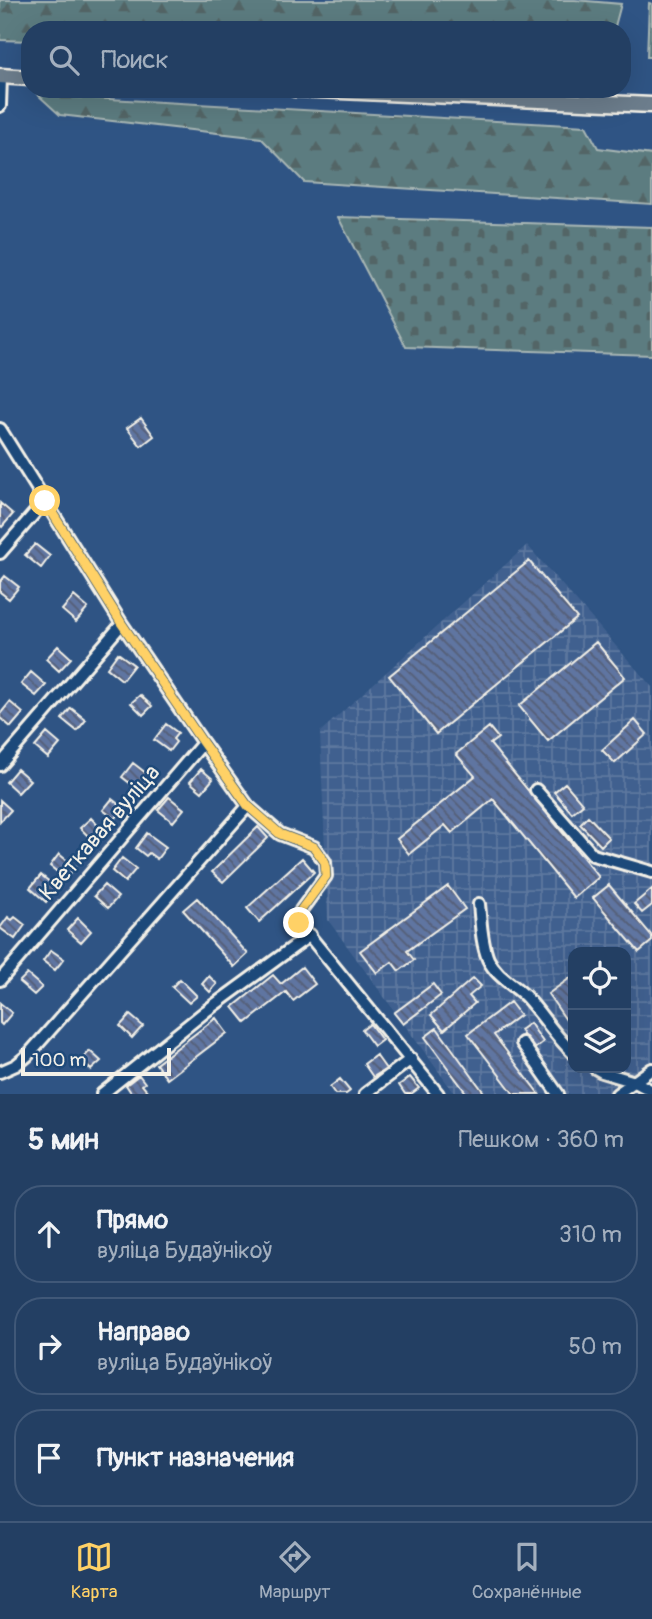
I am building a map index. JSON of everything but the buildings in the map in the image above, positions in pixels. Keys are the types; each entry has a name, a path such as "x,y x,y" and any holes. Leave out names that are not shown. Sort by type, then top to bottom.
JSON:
{"main road":[{"path":"1,77 21,78"},
{"path":"496,98 652,105"}],"street":[{"path":"0,106 1,77"},
{"path":"0,429 122,624 248,806 280,834 314,847 325,862 326,876 301,910 299,923 438,1094"},
{"path":"0,553 45,501"},
{"path":"0,765 122,624"},
{"name":"Кветкавая вуліца","path":"0,980 203,743"},
{"path":"536,790 593,855 652,872"},
{"path":"0,1072 16,1065 27,1056 248,806"},
{"path":"479,904 489,961 508,983 525,995 568,1047"},
{"path":"102,1094 206,1011 310,935"},
{"path":"522,1043 558,1094"},
{"path":"365,1094 411,1059"},
{"path":"617,1094 652,1069"},
{"path":"605,1073 635,1082 652,1091"}],"shaded area":[{"path":"527,545 652,687 652,1094 455,1094 328,920 320,732"}],"green space":[{"path":"0,0 575,0 621,4 616,21 21,21 21,41 0,40"},
{"path":"649,3 652,4 652,57 647,57"},
{"path":"41,98 91,98 586,126 598,148 652,155 652,204 304,182 261,138 60,115"},
{"path":"338,217 652,227 652,355 406,347"}],"route":[{"path":"45,501 122,624 248,806 280,834 314,847 325,862 326,876 301,910 299,923"}]}
